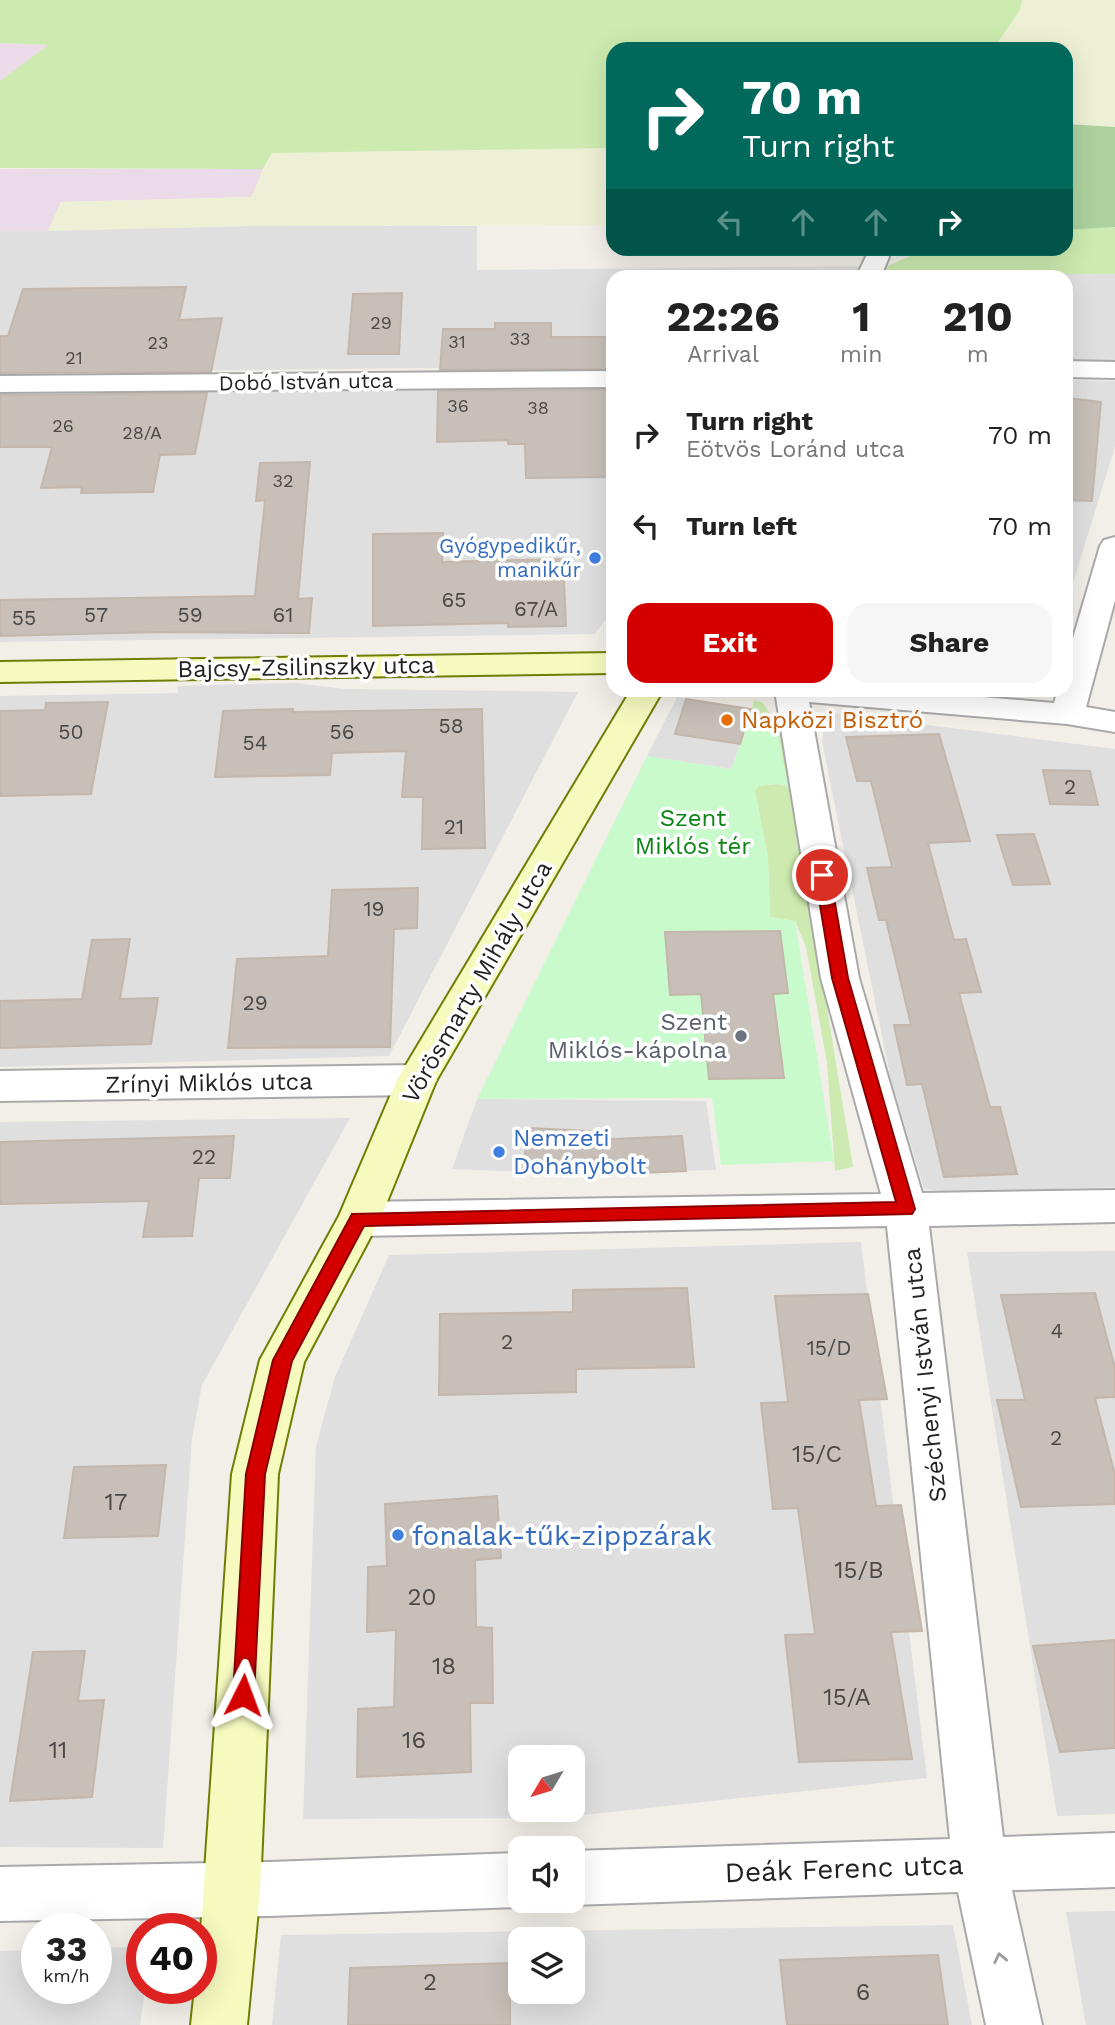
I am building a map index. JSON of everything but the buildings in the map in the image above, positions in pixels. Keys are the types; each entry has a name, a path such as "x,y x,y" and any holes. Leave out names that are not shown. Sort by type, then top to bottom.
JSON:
{"street":[{"path":"1073,369 1115,369"},
{"name":"Dobó István utca","path":"0,384 606,379"},
{"path":"1073,693 1115,546"},
{"name":"Bajcsy-Zsilinszky utca","path":"0,672 606,663"},
{"name":"Vörösmarty Mihály utca","path":"219,2025 233,1889 255,1474 282,1360 359,1219 417,1080 643,697"},
{"name":"Széchenyi István utca","path":"789,697 840,978 906,1209 979,1863 1014,2025"},
{"path":"869,697 1067,714 1115,722"},
{"path":"1067,714 1072,697"},
{"name":"Zrínyi Miklós utca","path":"0,1086 417,1080"},
{"path":"359,1219 1115,1206"},
{"name":"Deák Ferenc utca","path":"585,1878 1115,1860"},
{"path":"0,1894 508,1880"}],"shaded area":[{"path":"0,43 49,45 0,81"},
{"path":"0,169 263,169 252,197 61,202 48,231 0,231"},
{"path":"251,226 477,226 477,270 860,266 858,270 606,270 606,369 420,368 0,373 0,231"},
{"path":"1073,274 1115,274 1115,360 1073,360"},
{"path":"1073,380 1115,381 1115,446 1073,583"},
{"path":"606,386 606,618 595,634 0,642 0,395"},
{"path":"296,683 345,689 578,692 389,1056 0,1067 0,696 178,693 178,686"},
{"path":"677,697 751,709 749,722 731,769 647,756"},
{"path":"826,712 1115,749 1115,1187 959,1193 924,1189 891,1080 822,742"},
{"path":"477,1099 706,1101 716,1170 587,1174 452,1169"},
{"path":"350,1118 202,1385 192,1438 163,1848 0,1847 0,1122"},
{"path":"861,1242 927,1778 585,1815 585,1745 508,1745 508,1818 303,1819 316,1446 335,1377 389,1255"},
{"path":"1115,1251 1115,1814 1057,1816 967,1252"},
{"path":"1115,1911 1115,2025 1086,2025 1066,1912"},
{"path":"953,1925 972,2025 272,2025 281,1935 508,1932 508,2004 585,2004 585,1930"},
{"path":"126,1947 126,2004 143,2004 140,2025 0,2025 0,1951 21,1950 21,2004 112,2004 112,1948"}],"green space":[{"path":"0,0 1022,0 1020,10 998,42 606,42 606,148 272,153 263,169 0,168 0,81 48,45 0,43"},
{"path":"1022,0 1115,0 1115,127 1073,124 1073,42 998,42 1020,10"},
{"path":"1073,124 1115,127 1115,227 1073,230"},
{"path":"606,148 606,225 251,226 48,231 61,202 251,197 272,153"},
{"path":"1115,227 1115,274 1073,274 1073,270 877,270 910,256 1073,256 1073,230"},
{"path":"754,700 763,703 780,729 784,754 793,764 811,910 853,1167 835,1171 827,1063 806,947 795,921 770,917 768,858 755,791 758,786 788,786 777,731 749,722"},
{"name":"Szent Miklós tér","path":"749,722 777,731 788,786 758,786 755,791 768,858 770,917 795,921 834,1161 721,1165 712,1098 477,1099 647,756 731,769"}],"place":[{"name":"Gyógypedikűr, manikűr","path":"595,558"},
{"name":"Napközi Bisztró","path":"727,720"},
{"name":"Szent Miklós-kápolna","path":"741,1036"},
{"name":"Nemzeti Dohánybolt","path":"499,1152"},
{"name":"fonalak-tűk-zippzárak","path":"398,1535"}],"route":[{"path":"243,1695 255,1474 282,1360 359,1219 906,1209 840,978 822,875"}]}
